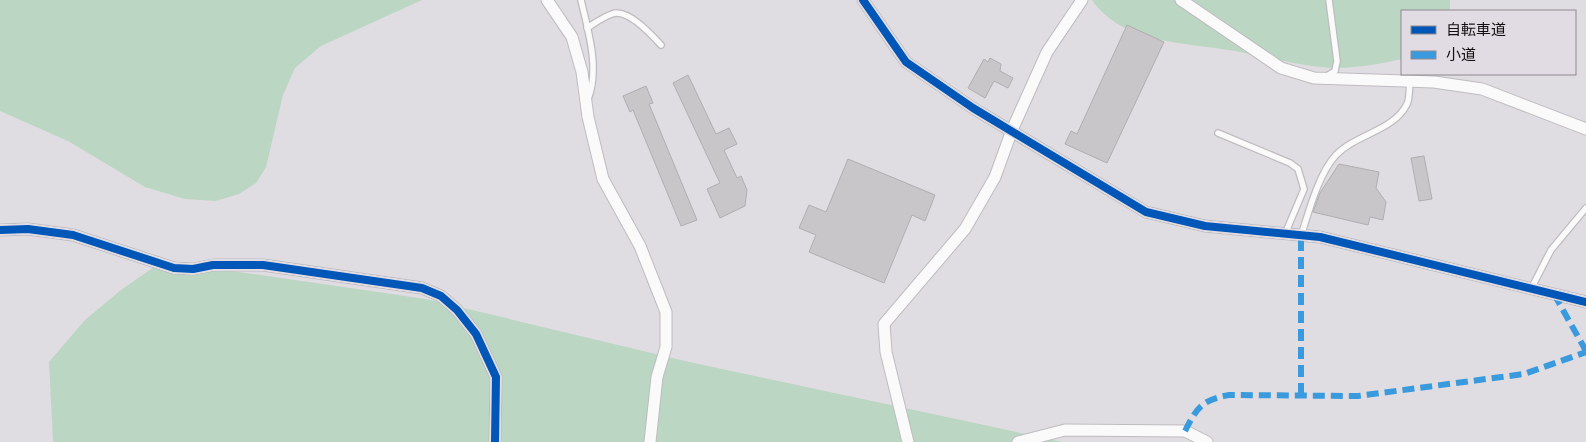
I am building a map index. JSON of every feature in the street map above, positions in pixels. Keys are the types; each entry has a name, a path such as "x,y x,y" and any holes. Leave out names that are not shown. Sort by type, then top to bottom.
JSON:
{"street":[{"path":"547,0 572,37 582,72 586,103 603,179 640,246 666,312 666,348 657,377 650,442"},
{"path":"862,0 906,62 973,108 1146,212 1205,226 1320,237 1586,302"},
{"path":"908,442 886,352 884,324 964,229 995,177 1012,130 1047,52 1082,0"},
{"path":"1181,0 1281,68 1322,79 1410,81 1482,89 1586,129"},
{"path":"0,230 28,229 73,235 174,268 193,269 213,265 263,265 422,288 441,296 457,310 476,334 496,377 495,442"},
{"path":"1018,442 1065,430 1185,431 1207,442"}],"lane":[{"path":"581,0 592,50 592,89 586,103"},
{"path":"1322,79 1335,70 1338,61 1329,0"},
{"path":"587,28 614,13 623,14 645,28 661,45"},
{"path":"1301,236 1314,195 1335,156 1348,145 1395,119 1408,103 1410,81"},
{"path":"1218,133 1290,163 1298,169 1304,189 1285,234"},
{"path":"1531,289 1550,250 1586,208"}],"green space":[{"path":"0,0 422,0 321,46 295,68 283,95 266,167 256,183 239,194 216,201 185,199 145,187 68,141 0,111"},
{"path":"1092,0 1450,0 1450,10 1401,10 1401,59 1334,68 1310,66 1240,52 1159,40 1122,26 1105,15"},
{"path":"184,264 426,299 685,361 1063,442 53,442 49,362 85,320 121,290 154,267"}],"building":[{"path":"1127,25 1164,42 1107,163 1065,144 1071,131 1077,134"},
{"path":"990,58 1001,64 1000,71 1013,78 1008,88 994,81 985,98 968,88 984,59 988,62"},
{"path":"688,75 716,134 729,128 737,144 724,150 737,178 741,176 747,190 745,206 720,218 707,189 720,183 673,83"},
{"path":"646,86 653,103 649,104 697,220 681,226 633,110 630,112 623,96"},
{"path":"1424,156 1432,199 1419,201 1411,158"},
{"path":"848,159 935,195 925,221 912,215 884,283 809,252 816,235 799,228 809,205 826,212"},
{"path":"1339,164 1379,172 1376,188 1386,202 1383,220 1370,217 1368,225 1313,212 1320,193"}],"marked path":[{"path":"1301,236 1301,395"},
{"path":"1554,294 1586,351"},
{"path":"1185,431 1201,406 1212,400 1229,395 1358,396 1524,374 1586,352"}],"cycle path":[{"path":"863,0 906,62 973,108 1146,212 1205,226 1320,237 1586,302"},
{"path":"0,230 28,229 73,235 174,268 193,269 213,265 263,265 422,288 441,296 457,310 476,334 496,377 495,442"}]}
